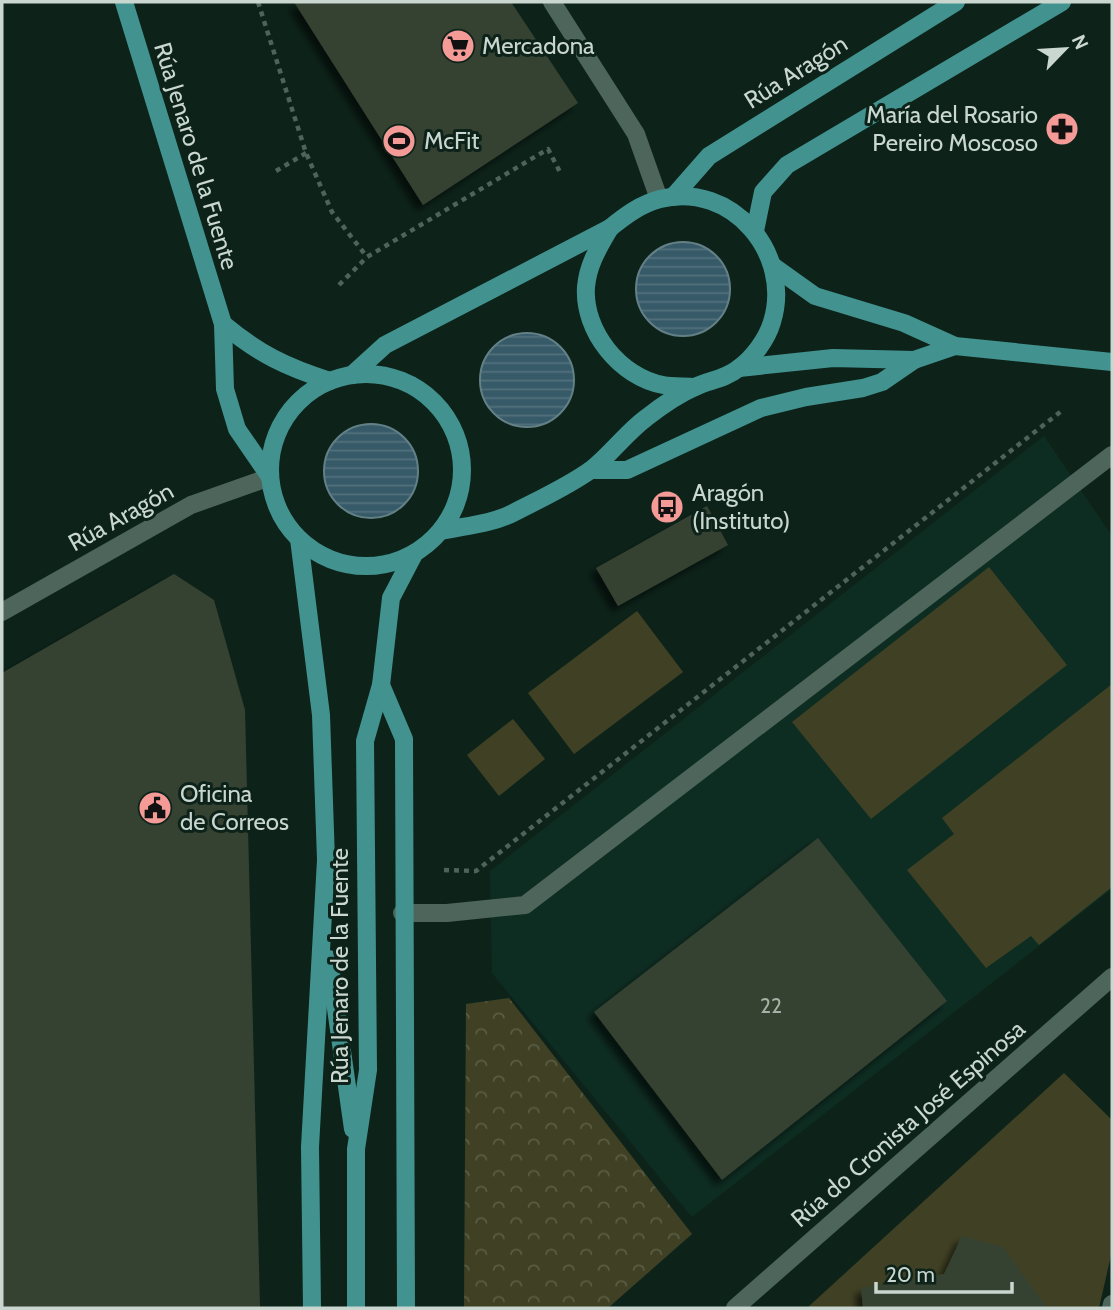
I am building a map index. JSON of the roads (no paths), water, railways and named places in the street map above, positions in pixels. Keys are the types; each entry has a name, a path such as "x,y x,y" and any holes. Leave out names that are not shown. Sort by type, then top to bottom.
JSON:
{"main road":[{"name":"Rúa Jenaro de la Fuente","path":"124,2 223,324 225,389 237,429 270,477"},
{"name":"Rúa Aragón","path":"666,198 709,156 956,2"},
{"path":"755,231 763,192 787,165 1062,2"},
{"name":"Rúa Aragón","path":"352,375 385,345 610,228 632,210 666,198 698,198 720,204 740,215 755,231 773,266 777,294 772,323 759,348 740,368 718,380 695,387 646,419 591,470 510,515 441,531"},
{"name":"Rúa Aragón","path":"610,228 593,256 586,289 591,321 607,351 631,373 662,385 695,387"},
{"path":"773,266 815,296 904,323 955,346 1112,362"},
{"path":"223,324 256,351 286,367 330,381"},
{"path":"591,470 627,470 761,408 882,382 914,360 955,346"},
{"path":"740,368 833,358 914,360"},
{"name":"Rúa Aragón","path":"352,375 380,375 408,384 431,400 449,422 459,450 461,478 455,506 441,531 414,554 391,564 341,564 318,554 299,539 285,521 275,500 270,477 271,453 279,429 292,409 310,392 330,381 352,375"},
{"name":"Rúa Jenaro de la Fuente","path":"299,539 321,715 326,860 310,1147 312,1308"},
{"name":"Rúa Jenaro de la Fuente","path":"356,1149 368,1070 365,741 381,685 391,598 414,554"},
{"name":"Rúa Jenaro de la Fuente","path":"381,685 404,739 402,913 406,1308"},
{"name":"Rúa Jenaro de la Fuente","path":"324,924 356,1149"},
{"path":"356,1149 356,1308"}],"street":[{"path":"552,2 636,134 666,198"},
{"path":"402,913 447,913 525,905 1112,455"},
{"name":"Rúa Aragón","path":"2,612 191,505 270,477"},
{"name":"Rúa do Cronista José Espinosa","path":"736,1308 1112,978"}],"water":[{"path":"683,242 701,246 716,256 726,271 730,289 726,307 716,322 701,332 683,336 665,332 650,322 640,307 636,289 640,271 650,256 665,246"},
{"path":"527,333 545,337 560,347 570,362 574,380 570,398 560,413 545,423 527,427 509,423 494,413 484,398 480,380 484,362 494,347 509,337"},
{"path":"371,424 389,428 404,438 414,453 418,471 414,489 404,504 389,514 371,518 353,514 338,504 328,489 324,471 328,453 338,438 353,428"}],"place":[{"name":"Mercadona","path":"458,46"},
{"name":"María del Rosario Pereiro Moscoso","path":"1062,129"},
{"name":"McFit","path":"399,141"},
{"name":"Aragón (Instituto)","path":"667,507"},
{"name":"Oficina de Correos","path":"155,808"}]}
